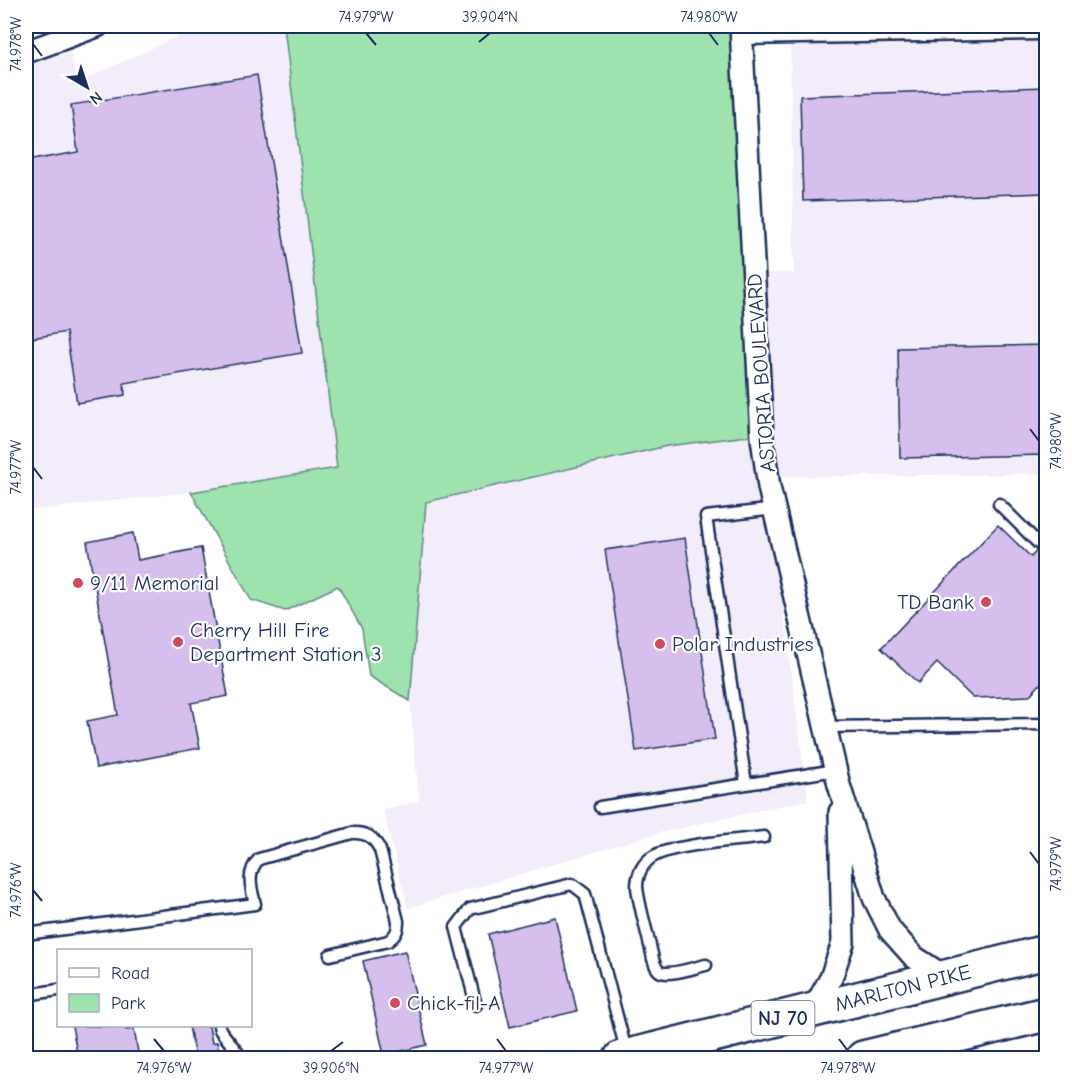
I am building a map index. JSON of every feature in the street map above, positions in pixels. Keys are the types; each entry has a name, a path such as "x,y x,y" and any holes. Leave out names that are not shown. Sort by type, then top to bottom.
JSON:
{"highway":[{"name":"MARLTON PIKE","path":"624,1058 1047,952"},
{"path":"868,1058 957,1043 1047,1014"}],"street":[{"path":"26,52 97,26"},
{"name":"ASTORIA BOULEVARD","path":"741,32 762,438 775,509 838,777 874,898 890,930 914,957 945,977"},
{"name":"ASTORIA BOULEVARD","path":"813,1010 831,978 843,943 838,777"}],"lane":[{"path":"741,32 1047,34"},
{"path":"999,504 1041,546"},
{"path":"747,784 706,517 775,509"},
{"path":"826,727 1047,724"},
{"path":"600,807 747,784 838,777"},
{"path":"26,934 255,904 250,879 253,865 258,859 352,833 361,833 370,836 380,850 398,921 398,930 395,936 388,941 330,955"},
{"path":"706,965 671,972 662,972 657,969 637,886 640,871 647,861 656,855 675,849 764,837"},
{"path":"476,1005 456,927 470,909 572,884 585,894 624,1058"},
{"path":"26,995 57,990"},
{"path":"219,1027 242,1059"}],"shaded area":[{"path":"200,26 284,26 337,468 191,492 26,511 26,66 71,51 76,83"},
{"path":"851,26 1046,26 1046,474 766,477 808,800 658,833 408,908 383,810 419,801 410,701 425,502 667,446 755,435 748,273 794,273 790,31"}],"green space":[{"path":"284,26 732,26 755,435 667,446 426,502 410,701 369,676 362,629 338,586 285,611 251,600 191,492 337,468"}],"building":[{"path":"257,75 302,353 124,383 125,395 77,403 66,332 26,339 26,161 78,152 71,105"},
{"path":"1046,87 1046,193 803,201 800,96"},
{"path":"1046,345 1046,455 900,458 898,348"},
{"name":"TD Bank","path":"998,525 1031,557 1046,541 1046,678 1029,696 973,698 937,663 918,683 881,648"},
{"path":"133,533 138,560 201,548 228,696 191,703 200,748 96,768 87,721 118,715 87,542"},
{"name":"Polar Industries","path":"685,538 715,739 636,751 605,550"},
{"path":"555,917 577,1011 510,1027 488,934"},
{"name":"Chick-fil-A","path":"405,951 427,1045 384,1055 363,961"},
{"path":"72,1027 134,1029 139,1058 78,1058"},
{"path":"189,1027 209,1027 212,1043 217,1042 220,1058 195,1058"}],"place":[{"name":"9/11 Memorial","path":"78,583"},
{"name":"TD Bank","path":"986,602"},
{"name":"Cherry Hill Fire Department Station 3","path":"178,642"},
{"name":"Polar Industries","path":"660,644"},
{"name":"Chick-fil-A","path":"395,1003"}]}
